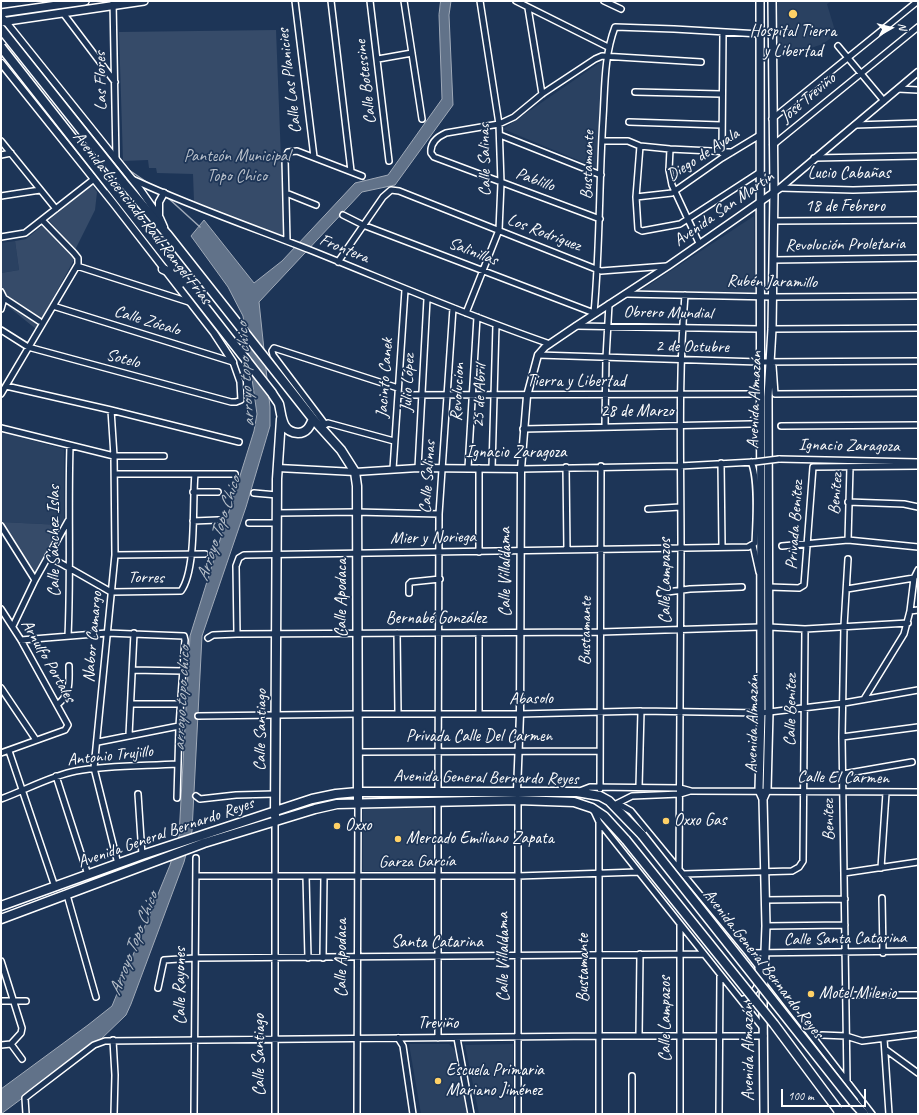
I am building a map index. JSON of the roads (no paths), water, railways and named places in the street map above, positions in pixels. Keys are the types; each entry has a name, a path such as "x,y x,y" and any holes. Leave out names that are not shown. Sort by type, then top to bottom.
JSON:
{"main road":[{"path":"1,13 85,1"},
{"path":"2,22 63,13 113,3 144,1"},
{"name":"Avenida Almazán","path":"760,1 761,713 759,790 763,799 766,900 764,1114"},
{"name":"Avenida Almazán","path":"763,799 767,790 769,712 768,405 772,362 773,221 777,189 772,119 772,1"},
{"name":"Calle Apodaca","path":"2,22 126,179 243,331 313,419 323,426 355,472 357,486 358,802"},
{"path":"1,47 243,358 272,393 278,403 284,426 289,430 298,433 307,430 313,419"},
{"path":"163,269 191,290"},
{"name":"Calle Santiago","path":"275,821 277,495 282,419"},
{"name":"Avenida General Bernardo Reyes","path":"1,906 142,855 312,799 358,792 438,792 518,796 574,802 592,808 604,816 626,840 774,1024 840,1112"},
{"name":"Avenida General Bernardo Reyes","path":"1,919 204,843 323,806 358,802 438,801 576,792 600,796 615,806 642,835 864,1114"}],"street":[{"name":"Calle Las Planicies","path":"287,241 285,156 290,151 297,151 314,157 295,1"},
{"path":"331,1 351,171"},
{"name":"Calle Botessine","path":"370,1 389,161"},
{"path":"404,1 422,119"},
{"name":"Calle Salinas","path":"466,313 498,230 501,183 499,124 480,1"},
{"path":"516,1 608,47"},
{"path":"772,119 918,1"},
{"path":"608,2 621,9"},
{"name":"Las Flores","path":"113,3 116,161"},
{"path":"528,8 542,94"},
{"path":"63,13 115,82"},
{"name":"Avenida Licenciado Raúl Rangel Frías","path":"2,22 27,49 116,161 126,179 160,218 167,234"},
{"name":"Bustamante","path":"594,313 598,270 602,141 607,57 608,47 615,27 623,26 723,32"},
{"name":"José Treviño","path":"773,146 918,27"},
{"path":"722,158 721,94 723,32 760,34"},
{"path":"838,46 884,101"},
{"path":"2,64 5,58 13,50 22,48 27,49"},
{"path":"378,59 412,53"},
{"path":"499,124 514,117 542,94 595,60 607,57 701,62"},
{"name":"Avenida Licenciado Raúl Rangel Frías","path":"2,64 214,333 233,362 240,382 241,400"},
{"name":"Avenida San Martín","path":"538,355 550,344 594,313 668,266 777,189 918,72"},
{"path":"898,89 918,90"},
{"path":"635,92 721,94"},
{"path":"629,122 721,124"},
{"path":"854,125 918,123"},
{"name":"Pablillo","path":"499,124 455,131 439,136 435,139 430,149 432,156 600,219"},
{"path":"500,135 601,175"},
{"name":"Diego de Ayala","path":"636,197 665,195 675,191 722,158 760,135"},
{"path":"1,141 56,209"},
{"path":"602,141 628,141 640,146 670,149 732,152"},
{"path":"640,146 636,216 639,230 645,232 666,228 688,220 760,172"},
{"path":"670,149 669,170 672,186 699,243"},
{"path":"1,155 11,154"},
{"path":"814,158 918,156"},
{"path":"314,157 362,176"},
{"path":"1,238 25,233 43,221 94,179"},
{"name":"Frontera","path":"126,179 287,241 427,299 550,344"},
{"name":"Lucio Cabañas","path":"777,189 853,190 918,188"},
{"path":"1,196 40,190"},
{"name":"Los Rodríguez","path":"362,225 390,190 399,191 603,272 668,266"},
{"path":"160,218 159,202 164,193"},
{"path":"286,194 316,205"},
{"name":"Salinillas","path":"342,215 362,225 594,313"},
{"name":"18 de Febrero","path":"773,221 918,220"},
{"path":"1,394 78,265 78,258 43,221"},
{"path":"338,262 362,225"},
{"name":"Revolución Proletaria","path":"773,260 918,258"},
{"path":"78,265 189,302"},
{"name":"Jacinto Canek","path":"393,469 405,290"},
{"path":"1,292 4,300 39,321"},
{"name":"Rubén Jaramillo","path":"626,294 773,297 918,296"},
{"name":"Calle Lampazos","path":"679,868 681,712 681,361 685,295"},
{"name":"Julio López","path":"418,468 427,299"},
{"path":"1,309 4,300"},
{"path":"605,426 606,358 609,304"},
{"name":"Calle Zócalo","path":"54,306 233,362"},
{"name":"Calle Salinas","path":"438,792 440,580 439,514 453,308"},
{"name":"Revolucion","path":"468,468 471,396 477,317"},
{"name":"25 de Abril","path":"492,468 496,325"},
{"name":"Obrero Mundial","path":"576,326 760,329"},
{"path":"772,329 918,328"},
{"name":"Sotelo","path":"1,330 28,348 231,402 241,400"},
{"name":"Calle Apodaca","path":"323,426 272,355 272,349 277,348 398,388"},
{"name":"2 de Octubre","path":"538,355 681,361 918,362"},
{"name":"Calle Villaldama","path":"518,1114 518,796 520,714 521,469 523,429 527,396 538,355"},
{"path":"772,362 776,394 918,393"},
{"path":"6,386 111,410 239,442"},
{"name":"Tierra y Libertad","path":"398,395 682,396 754,394"},
{"name":"Nabor Camargo","path":"111,410 115,474 115,555 98,742 94,768 118,864"},
{"name":"28 de Marzo","path":"523,429 605,426 751,424"},
{"path":"781,426 918,425"},
{"path":"323,426 363,431 394,441"},
{"path":"1,428 114,456 164,456"},
{"name":"Calle Sánchez Islas","path":"68,636 71,570 68,522 70,446"},
{"name":"Ignacio Zaragoza","path":"278,468 355,472 418,468 521,469 601,466 680,466 779,459 918,462"},
{"path":"753,462 755,472 756,527 751,546 761,577"},
{"path":"721,463 722,546"},
{"name":"Bustamante","path":"600,796 599,711 601,632 601,466"},
{"name":"Benítez","path":"848,540 850,467 918,466"},
{"path":"566,467 567,550"},
{"name":"Privada Benítez","path":"769,588 803,587 805,583 813,467 850,467"},
{"path":"479,468 479,552"},
{"path":"115,474 235,474"},
{"path":"192,554 194,474"},
{"path":"193,492 218,492"},
{"path":"254,493 277,495"},
{"path":"848,502 904,504 918,507"},
{"path":"648,509 680,507"},
{"path":"277,513 356,512 439,514"},
{"path":"193,521 218,520"},
{"path":"13,626 35,580 68,522"},
{"path":"249,523 277,523"},
{"path":"1,526 35,580"},
{"path":"782,546 848,540 918,547"},
{"name":"Mier y Noriega","path":"237,634 236,566 239,558 244,555 751,546"},
{"name":"Torres","path":"48,556 111,592 181,591 184,586 192,554"},
{"path":"115,555 205,554"},
{"name":"Benítez","path":"847,1081 842,737 844,703 844,626 848,559"},
{"path":"864,699 881,670 900,643 908,623 914,578 918,570"},
{"path":"847,589 914,578"},
{"path":"409,593 409,584 411,582 440,580"},
{"path":"660,593 690,589 742,587"},
{"name":"Arnulfo Portales","path":"1,609 13,626 68,723 68,728 36,740"},
{"path":"910,611 918,610"},
{"path":"769,627 805,629 908,623"},
{"name":"Bernabé González","path":"208,638 213,635 237,634 601,632 761,627"},
{"name":"Calle Benítez","path":"804,791 806,707 805,629"},
{"path":"397,632 398,713"},
{"path":"21,640 107,633 184,636 184,671 179,726 177,798"},
{"path":"129,735 134,633"},
{"path":"478,713 480,633"},
{"path":"57,705 64,699 69,690 69,666"},
{"path":"133,670 184,671"},
{"path":"1,688 36,740 1,754"},
{"name":"Abasolo","path":"198,716 398,713 520,714 599,711 761,713 844,703 918,690"},
{"path":"131,704 181,704"},
{"path":"639,787 641,711"},
{"path":"98,742 179,726"},
{"path":"842,737 918,727"},
{"name":"Privada Calle Del Carmen","path":"358,752 519,750 599,751"},
{"path":"9,751 55,887"},
{"path":"843,774 912,762"},
{"name":"Antonio Trujillo","path":"1,799 56,776 94,768 178,764"},
{"path":"56,776 88,875"},
{"path":"576,792 586,788 600,787 680,788 691,791"},
{"name":"Calle El Carmen","path":"691,791 767,790 886,793 918,792"},
{"path":"615,806 632,796 680,794 691,791"},
{"path":"683,874 792,871 799,867 803,861 804,848 804,791"},
{"path":"881,868 886,793"},
{"path":"138,794 142,855"},
{"path":"196,796 200,798 275,794"},
{"path":"438,801 438,1038"},
{"name":"Calle Apodaca","path":"357,1114 358,802"},
{"path":"615,806 622,806 631,811 679,868 748,953 872,1114"},
{"path":"592,808 599,822 720,976 741,1000 764,1033"},
{"name":"Calle Santiago","path":"275,821 275,1114"},
{"name":"Bustamante","path":"599,822 599,1114"},
{"name":"Calle Rayones","path":"194,1114 196,858"},
{"path":"844,874 918,862"},
{"name":"Garza García","path":"196,876 276,878 306,876 518,876 638,872"},
{"path":"306,876 308,958"},
{"path":"323,958 324,876"},
{"path":"67,895 96,997"},
{"path":"882,898 883,953"},
{"path":"766,900 845,899"},
{"name":"Calle Lampazos","path":"680,925 680,1114"},
{"path":"766,926 845,925"},
{"name":"Calle Santa Catarina","path":"748,953 845,954 918,951"},
{"path":"639,1036 640,954"},
{"name":"Santa Catarina","path":"195,958 357,958 703,954"},
{"path":"158,988 162,962 166,960 195,958"},
{"path":"1,961 22,1028 21,1033 11,1044 1,1045"},
{"path":"741,1000 751,995 757,986 760,976 755,963"},
{"path":"719,1114 720,976"},
{"path":"846,995 918,995"},
{"path":"1,1001 26,1001"},
{"name":"Treviño","path":"26,1114 25,1098 94,1044 113,1040 680,1035 719,1036 764,1033"},
{"path":"822,1035 846,1036 862,1041 918,1034"},
{"path":"398,1038 403,1046 413,1114"},
{"path":"457,1038 471,1114"},
{"path":"884,1039 889,1114"},
{"path":"113,1040 115,1081 114,1114"},
{"path":"11,1044 22,1059"},
{"path":"885,1049 918,1073"},
{"path":"632,1076 632,1114"}],"waterway":[{"path":"126,168 151,185"},
{"path":"167,197 200,227"}],"place":[{"name":"Hospital Tierra y Libertad","path":"793,14"},
{"name":"Oxxo Gas","path":"666,821"},
{"name":"Oxxo","path":"337,826"},
{"name":"Mercado Emiliano Zapata","path":"398,839"},
{"name":"Motel Milenio","path":"811,994"},
{"name":"Escuela Primaria Mariano Jiménez","path":"438,1081"}],"park label":[{"name":"Panteón Municipal Topo Chico","path":"237,167"}],"water label":[{"name":"arroyo topo chico","path":"246,375"},
{"name":"Arroyo Topo Chico","path":"219,529"},
{"name":"arroyo topo chico","path":"182,699"},
{"name":"Arroyo Topo Chico","path":"134,944"}]}
